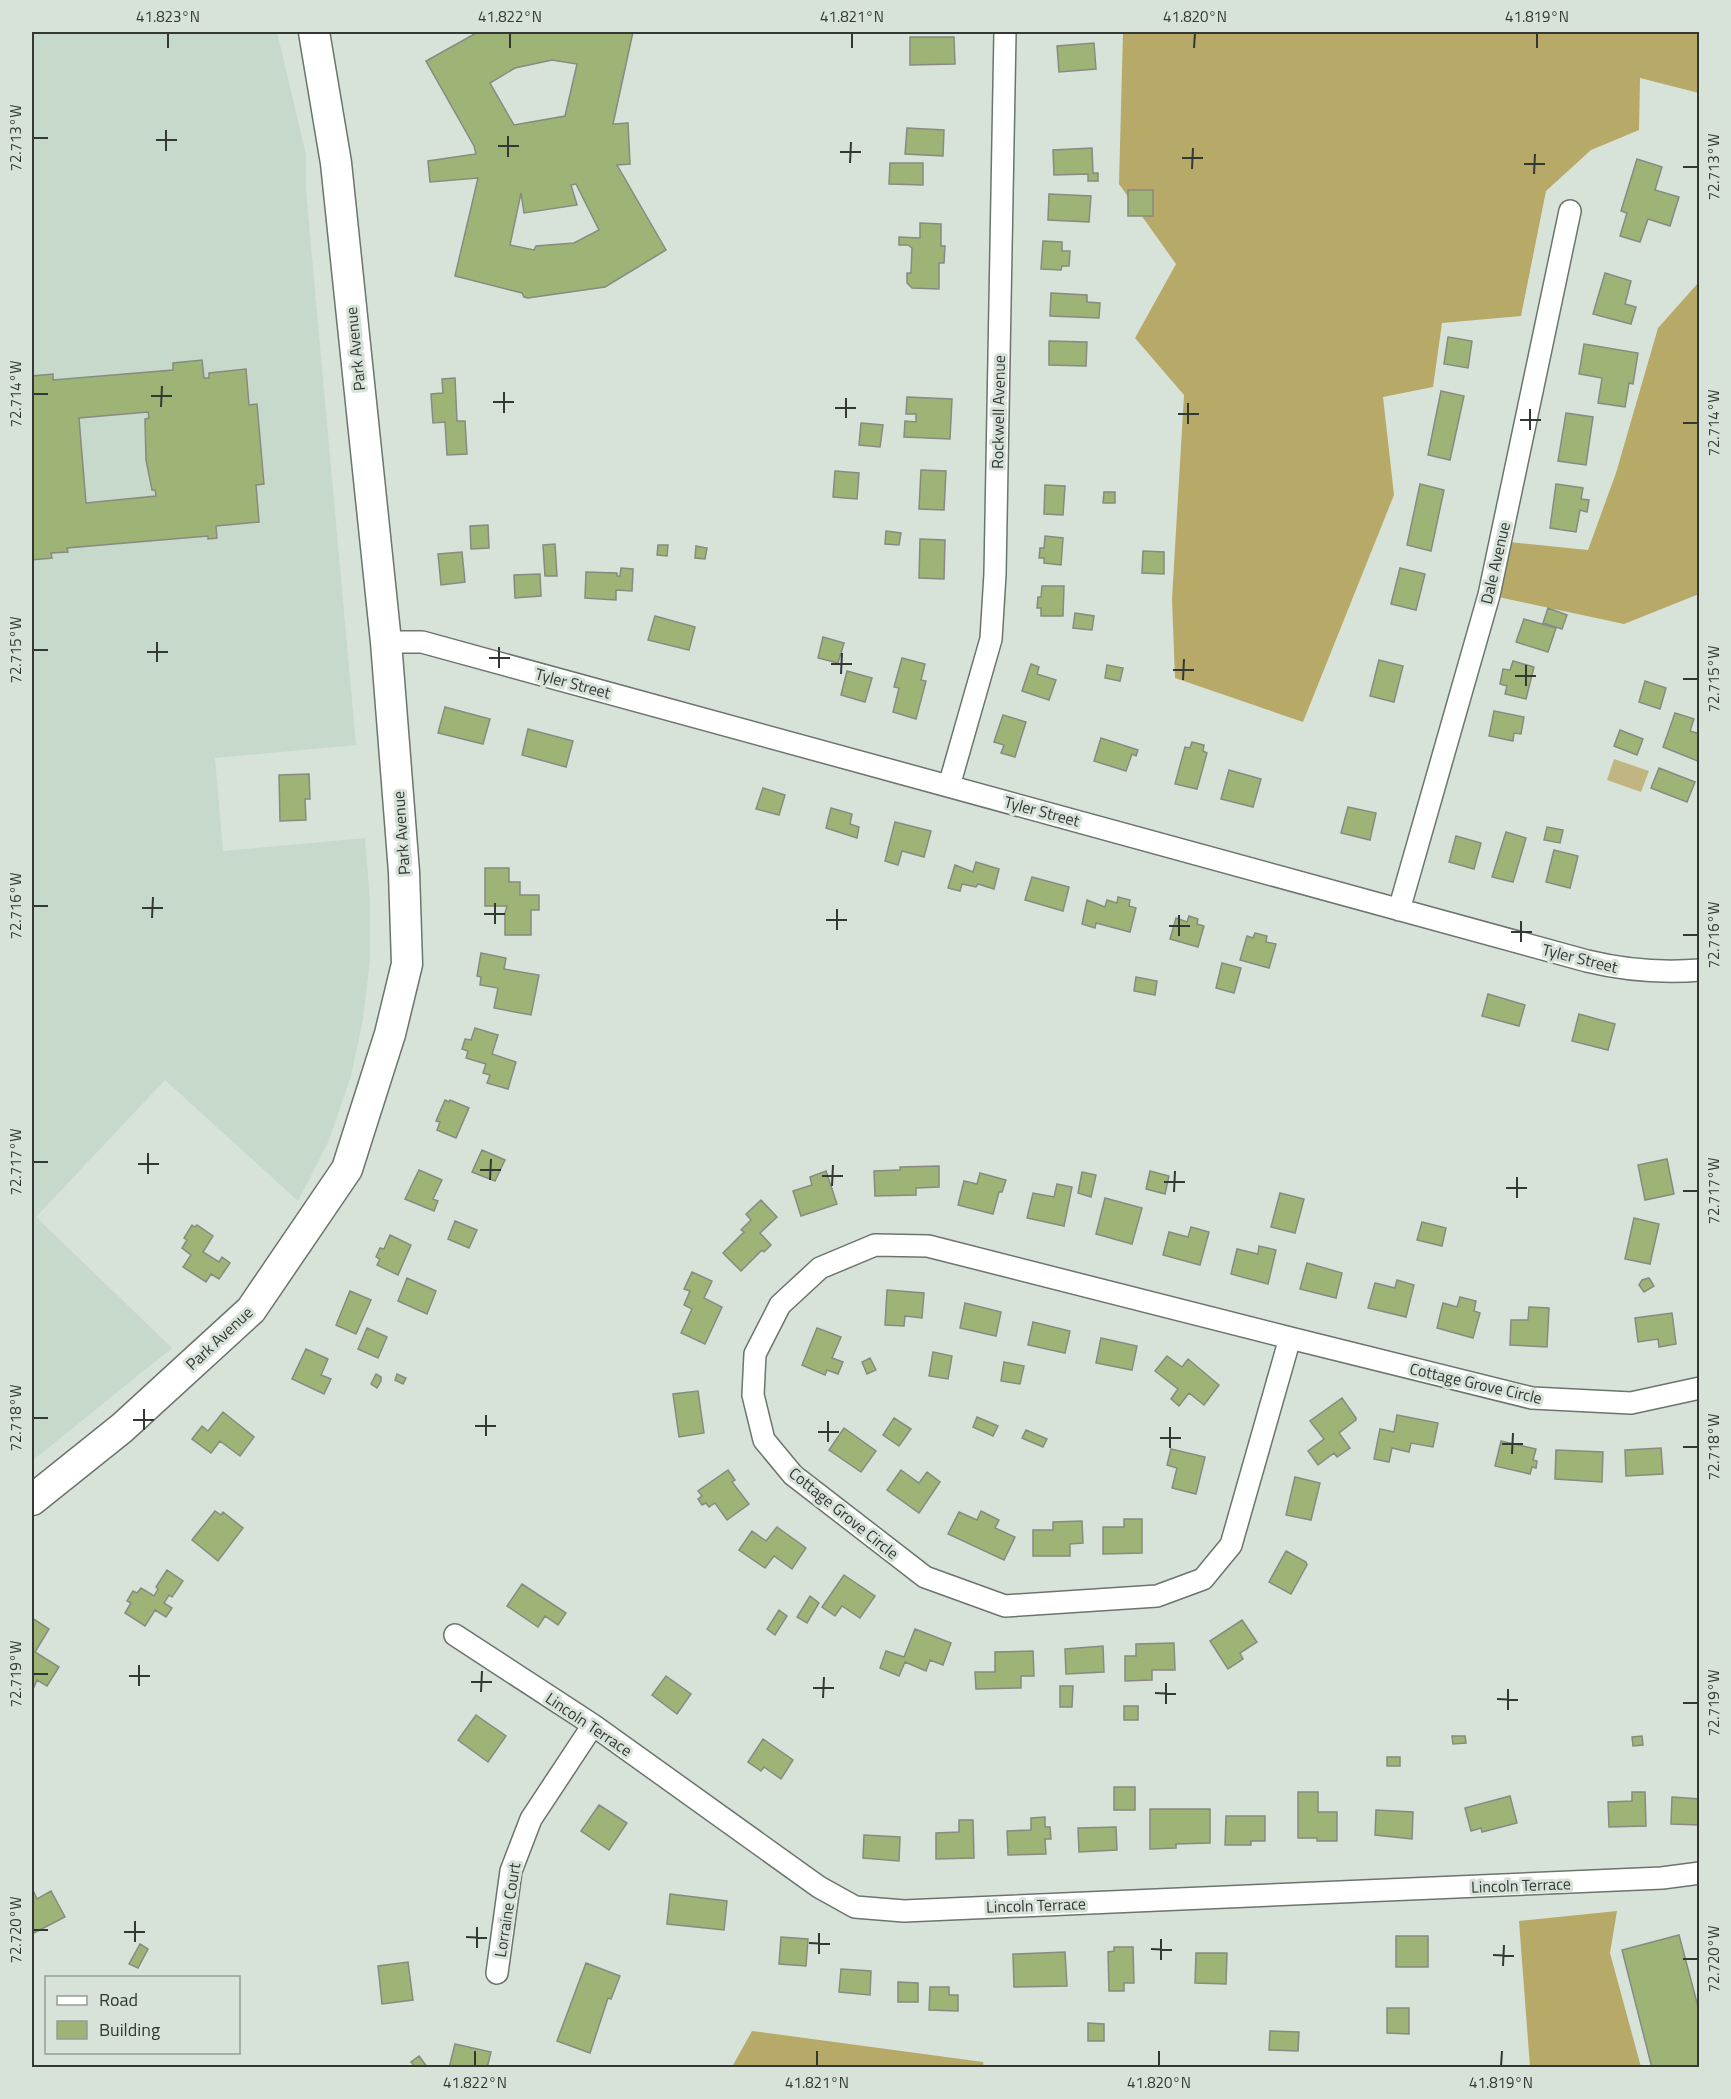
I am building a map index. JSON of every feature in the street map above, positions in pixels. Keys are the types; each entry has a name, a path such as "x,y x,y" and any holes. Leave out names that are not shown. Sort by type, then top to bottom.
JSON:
{"main road":[{"name":"Park Avenue","path":"32,1500 122,1428 251,1310 347,1169 390,1034 407,964 405,872 386,642 336,163 314,32"}],"street":[{"name":"Rockwell Avenue","path":"950,786 991,639 996,562 1005,32"},
{"name":"Dale Avenue","path":"1399,910 1489,595 1570,211"},
{"name":"Tyler Street","path":"386,642 422,642 1618,968 1700,970"},
{"name":"Cottage Grove Circle","path":"1290,1338 1231,1545 1203,1579 1157,1596 1005,1606 925,1577 793,1475 764,1440 753,1395 755,1354 780,1305 820,1268 875,1245 928,1246 1532,1398 1631,1402 1700,1388"},
{"name":"Lincoln Terrace","path":"455,1635 592,1725 819,1887 855,1907 903,1911 1650,1879 1700,1873"},
{"name":"Lorraine Court","path":"497,1973 511,1871 531,1819 592,1725"}],"shaded area":[{"path":"32,32 277,32 306,155 306,191 356,745 215,758 223,851 365,838 370,902 370,960 363,1019 351,1076 329,1140 298,1201 165,1080 36,1217 172,1348 32,1461"},
{"path":"1123,32 1699,32 1699,93 1640,78 1639,130 1591,150 1546,191 1521,316 1442,323 1433,387 1383,397 1394,495 1303,722 1175,678 1172,599 1184,395 1135,338 1176,264 1119,184"},
{"path":"1699,282 1699,594 1624,624 1489,595 1500,541 1588,550 1616,473 1658,328"},
{"path":"1614,759 1649,771 1641,792 1607,780"},
{"path":"1617,1911 1610,1953 1641,2067 1530,2067 1519,1921"},
{"path":"752,2031 983,2062 984,2067 732,2067"}],"building":[{"path":"478,32 633,32 613,124 628,123 630,164 617,165 666,250 605,287 528,298 522,293 455,276 478,178 430,182 428,161 476,154 474,146 426,61","holes":["552,60 577,64 565,116 514,125 490,83 515,68","576,184 599,230 574,243 536,246 534,250 510,245 521,193 524,213 577,205 571,185"]},
{"path":"910,37 954,37 955,64 910,65"},
{"path":"1094,43 1096,69 1059,72 1057,46"},
{"path":"907,128 944,130 943,156 905,154"},
{"path":"1092,148 1093,173 1098,173 1098,181 1088,181 1088,174 1054,175 1053,150"},
{"path":"1637,159 1662,167 1655,190 1679,197 1670,226 1648,219 1640,242 1620,236 1627,213 1621,211"},
{"path":"890,163 923,163 923,185 889,184"},
{"path":"1128,190 1153,190 1153,216 1128,216"},
{"path":"1049,194 1091,196 1089,222 1048,220"},
{"path":"920,223 941,224 941,246 945,246 944,263 939,263 939,289 912,288 907,283 907,273 911,273 912,248 908,245 899,245 899,237 920,238"},
{"path":"1043,241 1062,242 1062,251 1070,251 1069,266 1062,266 1061,270 1041,269"},
{"path":"1605,273 1631,281 1625,304 1636,307 1631,324 1593,314"},
{"path":"1051,293 1087,295 1087,302 1100,303 1099,318 1050,316"},
{"path":"1448,337 1472,341 1468,368 1444,364"},
{"path":"1049,341 1087,342 1086,366 1049,365"},
{"path":"1584,344 1638,353 1633,384 1629,383 1625,407 1598,403 1602,378 1579,374"},
{"path":"202,360 204,378 209,378 209,373 246,369 249,405 257,404 264,484 256,485 259,522 216,526 217,538 208,539 208,536 67,548 68,552 51,553 52,558 32,560 32,376 53,374 53,380 173,370 173,363","holes":["148,412 149,418 145,419 146,460 152,490 155,490 156,496 86,503 79,418"]},
{"path":"455,378 457,421 465,421 467,454 447,455 445,422 433,423 431,394 443,393 442,379"},
{"path":"1441,391 1464,396 1450,460 1428,455"},
{"path":"907,397 952,399 950,439 904,437 905,421 916,422 916,414 906,414"},
{"path":"1566,413 1593,417 1586,465 1558,461"},
{"path":"861,423 883,425 880,447 859,445"},
{"path":"921,470 946,471 944,510 919,509"},
{"path":"835,471 859,473 857,499 833,497"},
{"path":"1420,484 1444,490 1431,551 1407,545"},
{"path":"1556,484 1583,488 1581,499 1589,500 1587,512 1580,510 1576,532 1550,528"},
{"path":"1045,485 1065,486 1063,515 1044,514"},
{"path":"1104,492 1115,492 1115,503 1103,503"},
{"path":"488,525 489,548 471,549 470,526"},
{"path":"886,531 901,533 899,545 885,544"},
{"path":"1045,536 1063,538 1061,565 1044,563 1044,558 1039,558 1040,548 1044,548"},
{"path":"920,539 945,540 944,579 919,578"},
{"path":"555,544 557,576 545,576 543,545"},
{"path":"658,545 668,545 667,556 657,555"},
{"path":"696,546 707,548 705,559 695,558"},
{"path":"1143,551 1164,552 1164,574 1142,573"},
{"path":"462,552 465,582 441,585 438,554"},
{"path":"621,568 633,569 632,591 616,590 616,600 585,598 586,572 617,573 617,576 620,576"},
{"path":"1400,568 1425,574 1416,610 1391,604"},
{"path":"540,574 541,596 515,598 514,575"},
{"path":"1042,586 1064,586 1063,616 1041,616 1041,608 1037,608"},
{"path":"1548,608 1567,615 1562,629 1543,623"},
{"path":"1075,613 1094,616 1092,630 1073,628"},
{"path":"655,616 695,627 689,650 648,640"},
{"path":"1524,619 1556,628 1548,652 1516,642"},
{"path":"823,637 844,643 838,663 818,658"},
{"path":"902,658 925,664 921,680 926,681 916,719 893,712 899,688 894,687"},
{"path":"1379,660 1403,666 1394,702 1370,696"},
{"path":"1513,661 1534,667 1526,699 1505,694 1507,686 1500,684 1503,669 1510,670"},
{"path":"1031,664 1039,667 1037,674 1056,680 1049,700 1022,691"},
{"path":"1107,665 1123,668 1120,681 1105,678"},
{"path":"847,671 872,678 865,702 841,695"},
{"path":"1645,681 1666,688 1660,709 1639,702"},
{"path":"445,707 490,719 483,744 438,733"},
{"path":"1494,711 1524,717 1521,734 1514,733 1513,741 1489,736"},
{"path":"1675,713 1694,719 1690,731 1700,734 1700,762 1663,747"},
{"path":"1003,715 1026,722 1015,757 1001,753 1004,745 994,742"},
{"path":"528,729 573,741 566,767 522,755"},
{"path":"1620,730 1643,739 1637,755 1614,746"},
{"path":"1101,738 1138,750 1136,756 1132,754 1126,771 1094,761"},
{"path":"1192,742 1204,745 1203,751 1207,753 1197,789 1175,784 1185,747 1190,748"},
{"path":"1659,768 1695,782 1687,802 1651,788"},
{"path":"1229,770 1261,779 1253,807 1221,799"},
{"path":"309,774 310,799 305,799 306,820 280,821 279,775"},
{"path":"763,788 785,795 779,815 756,809"},
{"path":"1348,807 1376,813 1370,840 1341,833"},
{"path":"831,808 852,814 850,824 859,827 857,838 826,828"},
{"path":"895,822 931,831 924,857 902,851 898,865 885,861"},
{"path":"1547,827 1563,830 1560,843 1544,840"},
{"path":"1506,832 1526,838 1513,882 1492,877"},
{"path":"1456,836 1481,843 1474,869 1449,862"},
{"path":"1554,850 1578,856 1570,888 1546,882"},
{"path":"976,862 999,869 994,889 978,884 976,887 962,884 960,891 948,888 955,865 973,872"},
{"path":"485,868 509,868 509,882 520,882 520,895 539,895 539,910 531,910 531,935 505,935 507,906 485,906"},
{"path":"1032,877 1069,887 1063,911 1025,900"},
{"path":"1118,897 1130,900 1129,906 1136,908 1130,932 1096,923 1095,928 1082,924 1087,900 1105,907 1107,900 1117,903"},
{"path":"1189,916 1198,919 1197,924 1204,926 1198,947 1170,939 1176,918 1187,922"},
{"path":"1255,933 1267,936 1266,942 1276,944 1269,968 1240,960 1247,936 1253,938"},
{"path":"481,953 506,958 504,969 539,975 531,1015 494,1008 498,988 480,985 481,977 477,976"},
{"path":"1222,963 1241,968 1234,993 1216,988"},
{"path":"1136,977 1157,981 1155,995 1134,991"},
{"path":"1488,994 1525,1005 1519,1026 1482,1016"},
{"path":"1579,1014 1615,1024 1608,1050 1572,1041"},
{"path":"475,1028 498,1035 492,1054 516,1062 508,1089 487,1083 490,1075 483,1073 486,1064 466,1058 468,1051 462,1049 465,1039 471,1040"},
{"path":"445,1100 469,1108 456,1138 437,1130 440,1122 436,1121"},
{"path":"482,1150 505,1160 495,1181 472,1172"},
{"path":"1667,1159 1674,1194 1645,1200 1638,1165"},
{"path":"939,1166 939,1187 916,1188 916,1195 875,1196 874,1171 900,1170 900,1167"},
{"path":"419,1170 442,1180 433,1199 438,1201 434,1211 405,1199"},
{"path":"826,1171 837,1204 801,1216 793,1191 812,1185 810,1177"},
{"path":"1150,1171 1169,1176 1165,1194 1146,1189"},
{"path":"1082,1172 1096,1175 1091,1197 1078,1193"},
{"path":"980,1173 1006,1180 1002,1192 999,1192 993,1214 958,1205 964,1181 977,1184"},
{"path":"1057,1184 1072,1187 1064,1226 1027,1218 1033,1193 1054,1197"},
{"path":"1280,1193 1304,1199 1295,1233 1271,1227"},
{"path":"1105,1198 1142,1208 1132,1244 1096,1234"},
{"path":"761,1200 777,1217 760,1233 771,1245 764,1252 762,1250 741,1271 723,1253 744,1232 741,1230 751,1220 746,1214"},
{"path":"1634,1218 1659,1224 1650,1264 1625,1259"},
{"path":"455,1221 477,1230 469,1248 448,1239"},
{"path":"1422,1222 1446,1228 1442,1246 1417,1240"},
{"path":"192,1225 195,1227 197,1225 213,1236 203,1252 219,1262 222,1257 230,1263 219,1279 211,1274 206,1282 183,1267 191,1255 182,1248 187,1240 184,1238"},
{"path":"1191,1227 1209,1232 1200,1265 1163,1255 1169,1232 1188,1237"},
{"path":"390,1235 411,1245 398,1275 377,1265 380,1259 376,1257 380,1248 384,1249"},
{"path":"1259,1246 1276,1250 1268,1284 1231,1274 1237,1249 1258,1254"},
{"path":"1307,1263 1342,1273 1336,1298 1300,1289"},
{"path":"692,1272 712,1281 704,1298 722,1307 705,1344 681,1333 692,1309 684,1305 690,1291 684,1289"},
{"path":"407,1278 436,1291 427,1314 398,1301"},
{"path":"1649,1278 1654,1286 1644,1292 1639,1285 1642,1280"},
{"path":"1397,1280 1414,1285 1406,1317 1368,1308 1375,1283 1395,1288"},
{"path":"887,1290 924,1293 922,1318 905,1316 904,1326 885,1325"},
{"path":"350,1291 371,1300 356,1334 336,1325"},
{"path":"1460,1297 1476,1301 1474,1311 1480,1313 1473,1338 1437,1328 1443,1303 1457,1307"},
{"path":"965,1303 1001,1312 996,1336 960,1328"},
{"path":"1529,1307 1549,1308 1547,1347 1510,1345 1511,1320 1528,1320"},
{"path":"1672,1313 1676,1344 1659,1347 1658,1339 1638,1342 1635,1318"},
{"path":"1033,1322 1070,1331 1065,1353 1028,1345"},
{"path":"367,1328 387,1337 378,1358 358,1349"},
{"path":"817,1328 841,1337 832,1358 843,1362 838,1374 827,1370 825,1375 802,1365"},
{"path":"1101,1338 1137,1346 1132,1370 1096,1363"},
{"path":"306,1349 328,1359 321,1375 331,1379 324,1394 292,1379"},
{"path":"933,1352 952,1356 948,1379 929,1376"},
{"path":"1167,1356 1182,1367 1188,1359 1219,1385 1204,1405 1189,1393 1179,1406 1171,1399 1178,1389 1155,1371"},
{"path":"870,1358 876,1370 867,1374 862,1362"},
{"path":"1004,1362 1024,1366 1020,1384 1001,1381"},
{"path":"376,1374 381,1377 377,1388 371,1384"},
{"path":"397,1374 406,1378 403,1384 395,1380"},
{"path":"698,1391 704,1433 679,1437 673,1394"},
{"path":"1342,1398 1356,1418 1339,1433 1350,1448 1337,1457 1334,1453 1318,1465 1308,1451 1324,1439 1310,1421"},
{"path":"223,1412 254,1437 240,1456 220,1441 211,1453 192,1439 202,1426 208,1431"},
{"path":"1397,1415 1438,1423 1433,1447 1411,1443 1409,1452 1392,1448 1389,1462 1374,1459 1380,1429 1394,1432"},
{"path":"977,1417 998,1426 993,1436 973,1427"},
{"path":"894,1418 911,1429 899,1446 883,1435"},
{"path":"844,1428 876,1451 861,1472 829,1450"},
{"path":"1026,1430 1047,1439 1043,1447 1022,1438"},
{"path":"1501,1441 1536,1449 1533,1460 1537,1461 1536,1468 1532,1467 1530,1474 1495,1466"},
{"path":"1661,1448 1663,1474 1626,1476 1625,1450"},
{"path":"1171,1449 1205,1457 1196,1494 1172,1488 1177,1468 1167,1465"},
{"path":"1556,1450 1603,1452 1602,1482 1555,1479"},
{"path":"728,1470 735,1480 732,1482 749,1504 727,1520 715,1503 709,1507 706,1503 702,1505 698,1499 702,1496 698,1491"},
{"path":"901,1470 919,1483 927,1472 940,1482 919,1513 887,1490"},
{"path":"1295,1477 1320,1483 1311,1520 1286,1515"},
{"path":"215,1511 221,1515 223,1512 243,1528 218,1561 192,1540"},
{"path":"981,1511 999,1520 995,1528 1015,1537 1004,1560 948,1534 959,1512 977,1520"},
{"path":"1124,1519 1142,1519 1142,1553 1103,1554 1103,1527 1124,1527"},
{"path":"1082,1521 1083,1543 1070,1544 1070,1556 1033,1556 1033,1530 1053,1530 1053,1522"},
{"path":"777,1527 806,1548 792,1569 774,1556 765,1568 739,1550 752,1531 766,1541"},
{"path":"1286,1551 1306,1562 1307,1565 1291,1594 1269,1582"},
{"path":"167,1570 183,1581 172,1597 169,1595 164,1603 172,1608 166,1617 155,1610 145,1626 125,1613 131,1603 127,1601 133,1591 137,1593 141,1588 154,1596 158,1589 156,1587"},
{"path":"844,1575 875,1596 860,1618 842,1606 835,1616 822,1607"},
{"path":"522,1584 566,1613 558,1625 545,1616 538,1627 507,1606"},
{"path":"810,1596 819,1603 807,1623 797,1617"},
{"path":"779,1610 787,1616 775,1635 767,1629"},
{"path":"32,1618 49,1629 35,1652 59,1667 47,1686 37,1680 34,1687 32,1685"},
{"path":"1242,1620 1257,1642 1240,1653 1243,1659 1228,1669 1210,1641"},
{"path":"915,1629 951,1643 943,1665 930,1660 926,1671 905,1662 899,1676 880,1668 886,1651 904,1657"},
{"path":"1174,1643 1175,1670 1152,1670 1152,1680 1125,1681 1125,1656 1136,1656 1136,1644"},
{"path":"1103,1646 1104,1672 1066,1674 1065,1649"},
{"path":"1033,1651 1034,1676 1021,1676 1021,1688 976,1689 975,1672 995,1672 995,1652"},
{"path":"666,1676 691,1694 677,1714 652,1695"},
{"path":"1060,1686 1073,1686 1072,1707 1060,1707"},
{"path":"1124,1706 1138,1706 1138,1720 1124,1720"},
{"path":"476,1715 506,1736 488,1762 458,1740"},
{"path":"1452,1736 1465,1736 1466,1743 1453,1744"},
{"path":"1642,1736 1643,1745 1633,1746 1632,1737"},
{"path":"763,1739 793,1760 781,1779 764,1767 761,1771 748,1762"},
{"path":"1387,1757 1400,1757 1400,1766 1387,1766"},
{"path":"1114,1787 1135,1787 1135,1810 1114,1810"},
{"path":"1298,1792 1318,1792 1318,1812 1337,1812 1337,1841 1298,1838"},
{"path":"1632,1792 1645,1792 1646,1826 1609,1827 1608,1802 1632,1801"},
{"path":"1510,1796 1517,1823 1482,1832 1481,1828 1471,1831 1465,1808"},
{"path":"1672,1797 1700,1799 1700,1825 1671,1824"},
{"path":"599,1805 627,1823 609,1850 581,1831"},
{"path":"1150,1809 1210,1809 1210,1843 1176,1844 1176,1848 1150,1849"},
{"path":"1376,1810 1413,1812 1412,1839 1375,1835"},
{"path":"1226,1816 1265,1816 1265,1841 1251,1841 1251,1845 1225,1845"},
{"path":"1045,1817 1045,1827 1050,1827 1051,1839 1045,1839 1046,1854 1008,1855 1007,1831 1031,1830 1031,1818"},
{"path":"959,1820 973,1820 974,1858 936,1859 936,1833 959,1832"},
{"path":"1116,1827 1117,1850 1079,1852 1078,1828"},
{"path":"864,1835 900,1837 899,1861 863,1858"},
{"path":"32,1888 37,1899 51,1891 65,1917 32,1934"},
{"path":"670,1894 727,1901 724,1930 667,1924"},
{"path":"1679,1935 1700,2014 1700,2068 1652,2068 1622,1950"},
{"path":"1396,1936 1428,1936 1428,1967 1396,1967"},
{"path":"781,1937 808,1939 806,1966 779,1964"},
{"path":"140,1944 148,1949 138,1968 129,1964"},
{"path":"1114,1947 1133,1947 1134,1983 1124,1983 1124,1991 1109,1991 1108,1952 1114,1951"},
{"path":"1065,1952 1067,1986 1014,1987 1013,1954"},
{"path":"1196,1953 1227,1953 1226,1984 1195,1983"},
{"path":"408,1962 413,2000 382,2004 378,1966"},
{"path":"586,1963 620,1976 611,1999 608,1998 590,2053 557,2041"},
{"path":"841,1969 871,1971 870,1995 839,1992"},
{"path":"898,1982 918,1983 918,2002 898,2002"},
{"path":"930,1987 949,1987 949,1995 958,1995 958,2011 929,2010"},
{"path":"1387,2008 1409,2008 1409,2034 1387,2033"},
{"path":"1088,2023 1104,2024 1104,2041 1088,2041"},
{"path":"1270,2031 1299,2032 1298,2051 1269,2050"},
{"path":"455,2044 491,2052 487,2068 449,2068"},
{"path":"419,2056 428,2068 416,2068 411,2062"}]}
